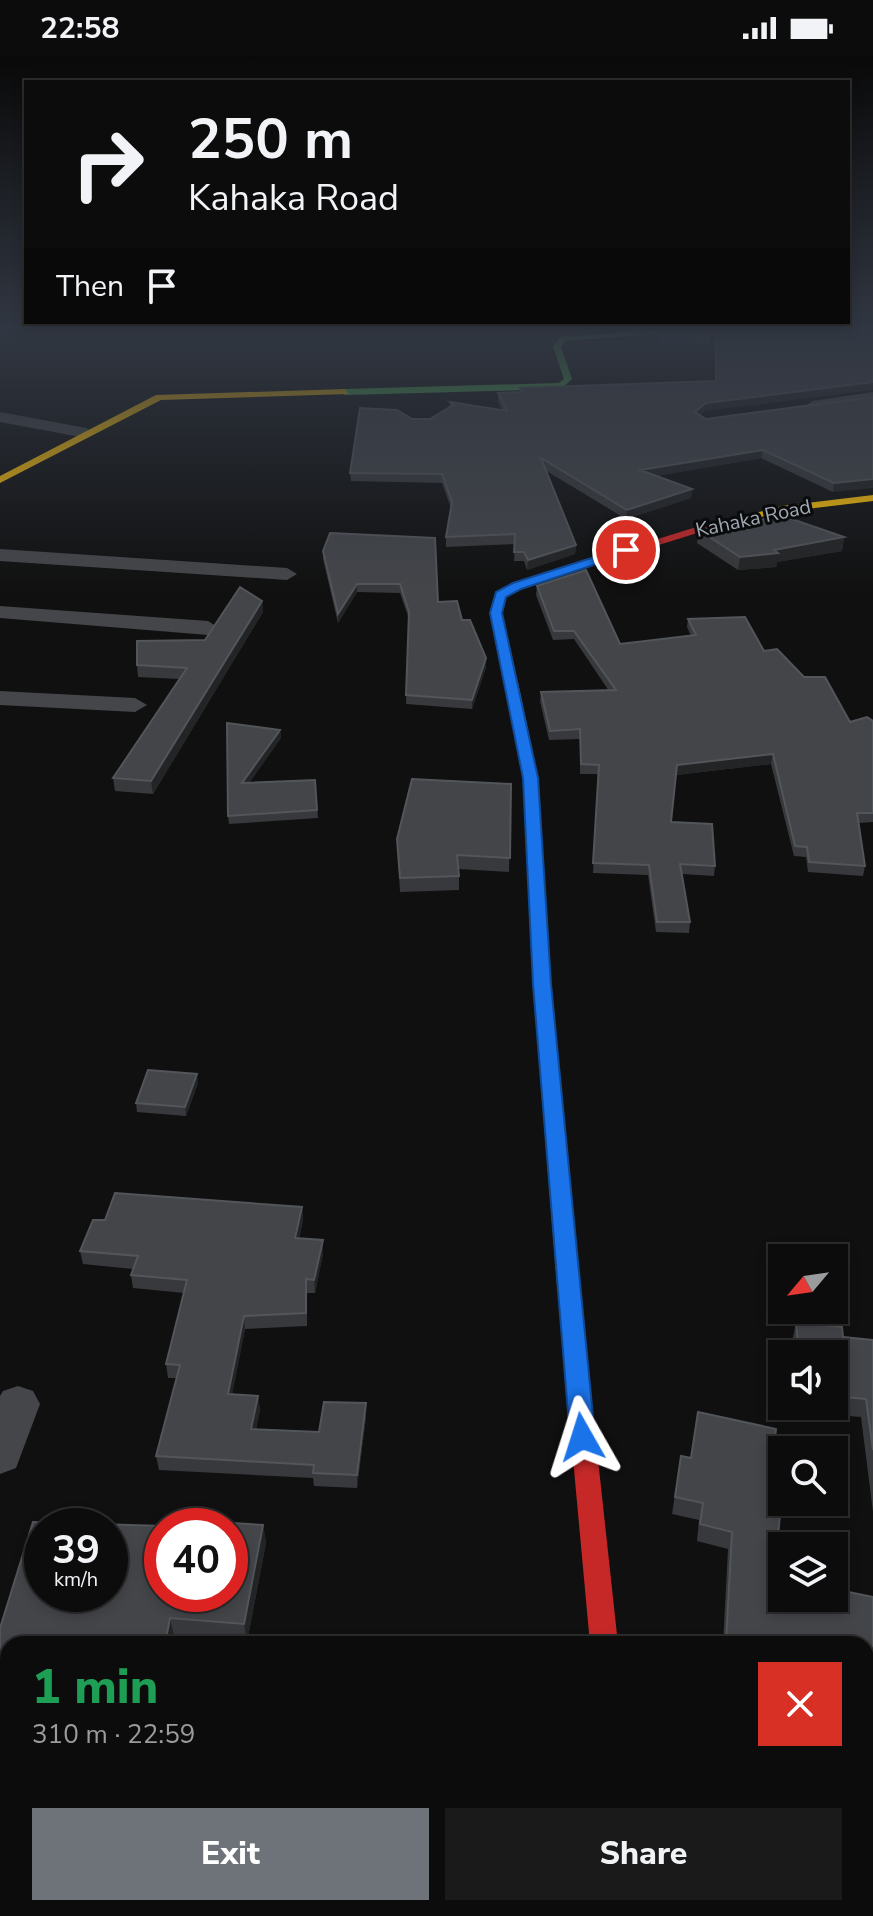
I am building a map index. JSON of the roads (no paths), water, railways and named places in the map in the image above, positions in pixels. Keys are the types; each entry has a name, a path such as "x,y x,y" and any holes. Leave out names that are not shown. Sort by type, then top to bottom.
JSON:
{"street":[{"path":"4,418 86,433"},
{"path":"0,480 115,418"},
{"name":"Kahaka Road","path":"603,1636 571,1332 542,984 531,778 496,613 501,595 517,586 642,545 787,509 873,498"},
{"path":"0,555 287,574"},
{"path":"0,612 208,628"},
{"path":"0,698 135,705"},
{"path":"0,1454 18,1404"}]}
